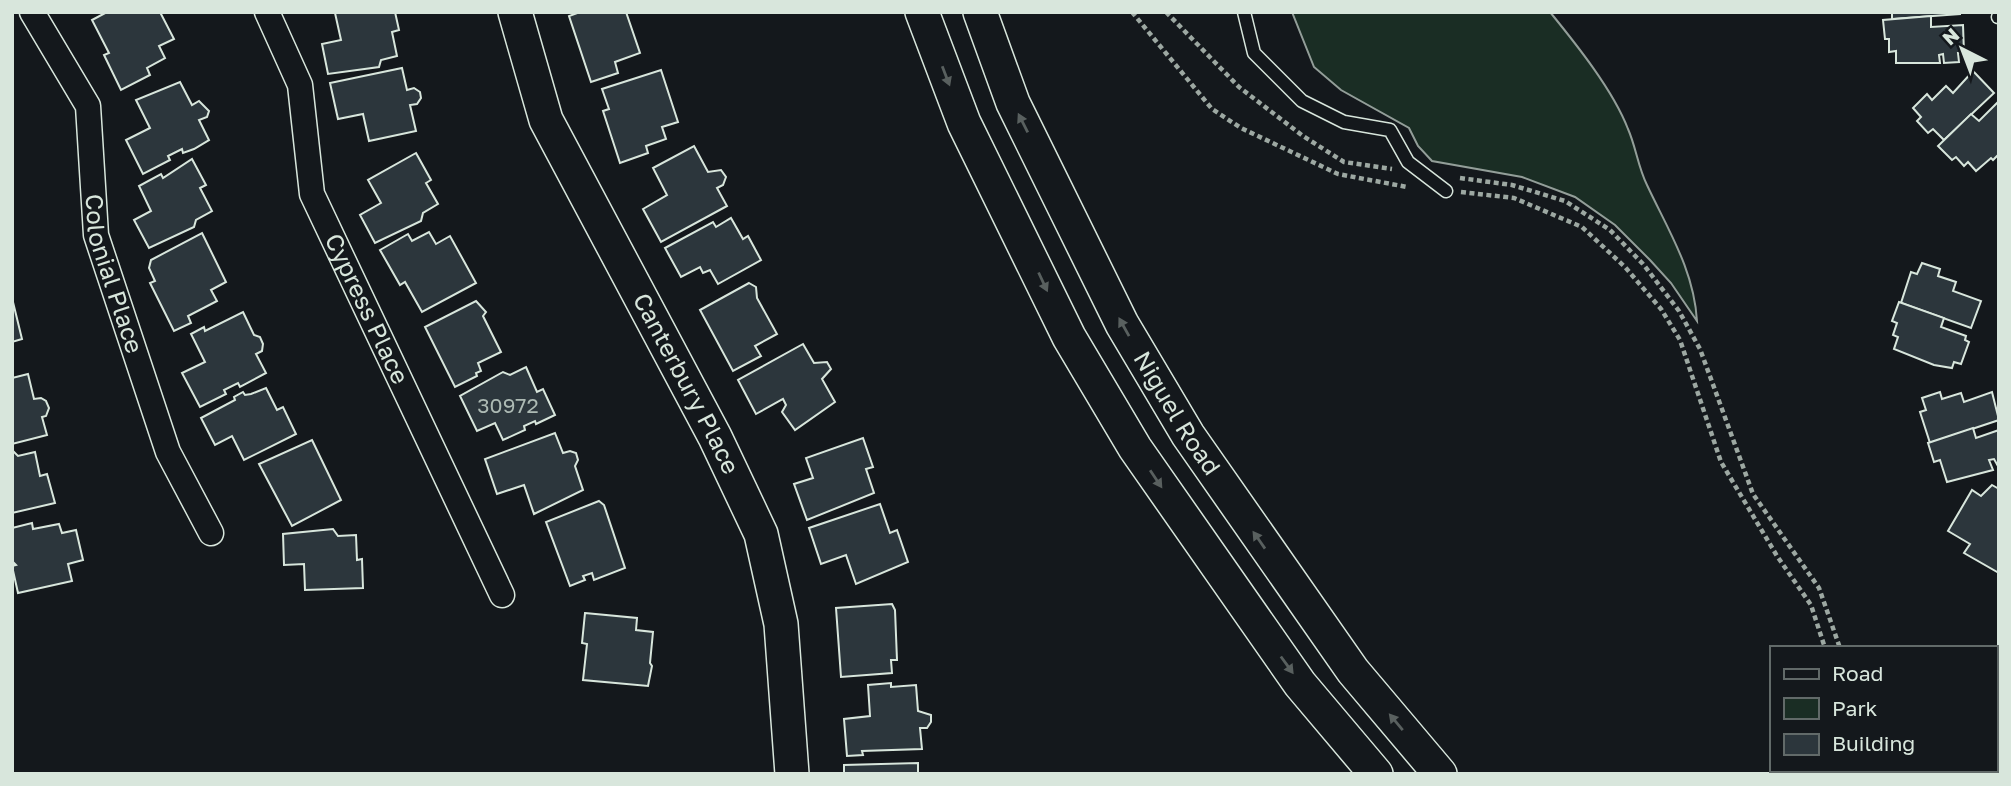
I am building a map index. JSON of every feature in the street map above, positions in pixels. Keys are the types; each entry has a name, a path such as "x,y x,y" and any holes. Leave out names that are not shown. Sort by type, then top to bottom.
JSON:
{"main road":[{"name":"Canterbury Place","path":"515,12 546,120 715,437 761,534 781,624 793,774"},
{"path":"922,12 964,122 1069,337 1135,448 1300,684 1376,774"},
{"name":"Niguel Road","path":"980,12 1013,103 1122,324 1188,435 1353,671 1440,774"}],"street":[{"name":"Colonial Place","path":"32,12 88,106 96,235 168,452 211,533"},
{"name":"Cypress Place","path":"267,12 300,85 312,194 502,594"}],"lane":[{"path":"1244,12 1254,53 1302,101 1344,122 1390,130 1408,162 1446,191"}],"path":[{"path":"1132,12 1205,101 1241,128 1338,174 1388,185 1514,198 1582,228 1625,267 1661,309 1680,340 1721,462 1777,556 1811,605 1824,646"},
{"path":"1166,12 1266,111 1344,162 1512,185 1565,201 1610,230 1643,264 1679,311 1699,349 1753,494 1819,588 1839,646"}],"green space":[{"path":"1292,12 1550,12 1593,68 1621,114 1644,178 1685,267 1695,302 1697,321 1671,283 1650,260 1615,225 1575,197 1522,177 1432,161 1418,146 1409,128 1341,90 1314,67"}],"building":[{"path":"107,12 160,12 174,39 159,46 165,58 147,68 150,75 121,90 104,55 109,53 92,20"},
{"path":"395,12 399,30 392,32 397,56 381,60 379,67 328,74 322,44 341,40 335,13"},
{"path":"580,12 626,12 640,53 615,62 618,73 591,82 569,16"},
{"path":"1892,12 1960,12 1960,14 1892,19"},
{"path":"1931,16 1931,27 1963,25 1964,53 1958,53 1959,62 1944,63 1943,54 1939,55 1940,63 1896,63 1896,51 1889,52 1889,39 1885,39 1883,20"},
{"path":"402,68 407,90 414,88 420,92 421,98 417,104 410,105 416,131 369,141 363,114 338,119 330,83"},
{"path":"661,70 678,122 662,127 666,139 646,146 648,153 620,163 603,111 609,109 602,89"},
{"path":"1973,71 1994,93 1944,140 1933,129 1928,133 1917,121 1921,117 1913,108 1927,94 1932,100 1946,86 1953,93"},
{"path":"180,82 192,105 199,101 209,111 207,117 199,120 209,140 194,149 183,153 182,149 168,156 170,160 143,174 126,140 150,128 136,100"},
{"path":"1999,101 1999,154 1993,160 1991,158 1976,171 1968,162 1964,166 1956,157 1952,160 1938,146 1971,114 1979,121"},
{"path":"694,146 708,172 721,170 726,177 723,185 717,188 727,206 661,242 643,209 667,195 653,168"},
{"path":"416,153 431,180 426,183 438,204 423,213 421,221 375,243 360,215 381,203 368,180"},
{"path":"192,159 206,185 200,188 212,211 196,220 194,227 149,248 134,220 151,211 139,186 161,174 163,178"},
{"path":"731,218 743,239 748,236 761,260 718,284 710,270 703,273 700,267 681,277 665,248 713,222 716,227"},
{"path":"429,232 436,244 450,236 476,283 422,312 405,282 400,285 380,250 408,234 412,241"},
{"path":"202,233 226,282 211,290 217,301 188,316 191,323 174,331 150,283 155,281 149,268 151,260"},
{"path":"1922,263 1940,269 1938,276 1956,282 1953,291 1981,301 1971,328 1901,303 1911,272 1917,274"},
{"path":"749,283 756,287 757,298 777,334 755,346 761,356 733,371 700,310"},
{"path":"12,298 22,339 12,342"},
{"path":"476,301 486,312 483,316 501,352 478,363 481,371 476,373 477,376 455,387 425,327"},
{"path":"1899,302 1944,318 1941,327 1966,336 1965,340 1969,342 1961,364 1954,362 1952,368 1934,365 1894,349 1898,337 1893,335 1897,323 1892,321"},
{"path":"243,312 254,335 260,337 263,344 262,351 256,354 266,373 240,387 238,383 224,390 226,394 200,407 182,373 205,362 191,334 204,327 205,331"},
{"path":"803,344 814,363 827,362 831,369 822,379 835,402 795,430 782,412 786,405 783,399 756,414 738,380"},
{"path":"526,367 537,392 543,389 555,415 536,424 535,421 524,426 525,430 503,440 495,423 477,431 460,396 503,372 510,375"},
{"path":"28,374 34,399 41,398 46,401 49,408 46,416 42,417 47,435 12,444 12,378"},
{"path":"266,388 277,410 283,407 296,434 244,460 232,436 215,445 201,418 235,400 234,397 243,392 245,395 251,394"},
{"path":"1940,392 1942,399 1961,393 1964,402 1992,392 1999,420 1930,443 1920,412 1926,410 1922,398"},
{"path":"1973,428 1976,438 1999,430 1999,468 1994,459 1989,460 1993,470 1947,482 1940,460 1934,462 1928,443"},
{"path":"555,433 563,453 576,453 578,460 575,466 583,490 534,514 524,485 497,494 485,459"},
{"path":"863,438 873,467 866,469 874,493 807,520 794,484 813,478 806,458"},
{"path":"312,440 341,500 292,526 259,464"},
{"path":"12,450 18,456 35,452 40,476 47,474 55,503 12,513"},
{"path":"1992,485 1999,489 1999,573 1964,553 1970,544 1948,531 1972,490 1981,496"},
{"path":"599,501 604,505 625,568 594,580 592,573 583,576 585,580 570,586 546,522"},
{"path":"880,504 890,533 897,530 908,562 856,584 846,555 821,564 809,528"},
{"path":"32,523 33,529 59,524 62,533 76,530 83,560 68,564 72,581 18,593 12,566 16,565 12,561 12,528"},
{"path":"333,529 338,536 356,535 357,560 362,559 363,588 305,590 304,564 284,565 283,534"},
{"path":"892,604 895,610 897,660 891,660 892,673 841,677 836,608"},
{"path":"585,613 637,618 636,630 653,632 652,666 648,686 583,680 587,644 582,643"},
{"path":"891,683 891,687 916,685 918,711 931,715 927,728 920,728 922,749 862,751 863,755 847,756 844,719 870,716 868,685"},
{"path":"918,763 918,774 844,774 844,765"}]}
